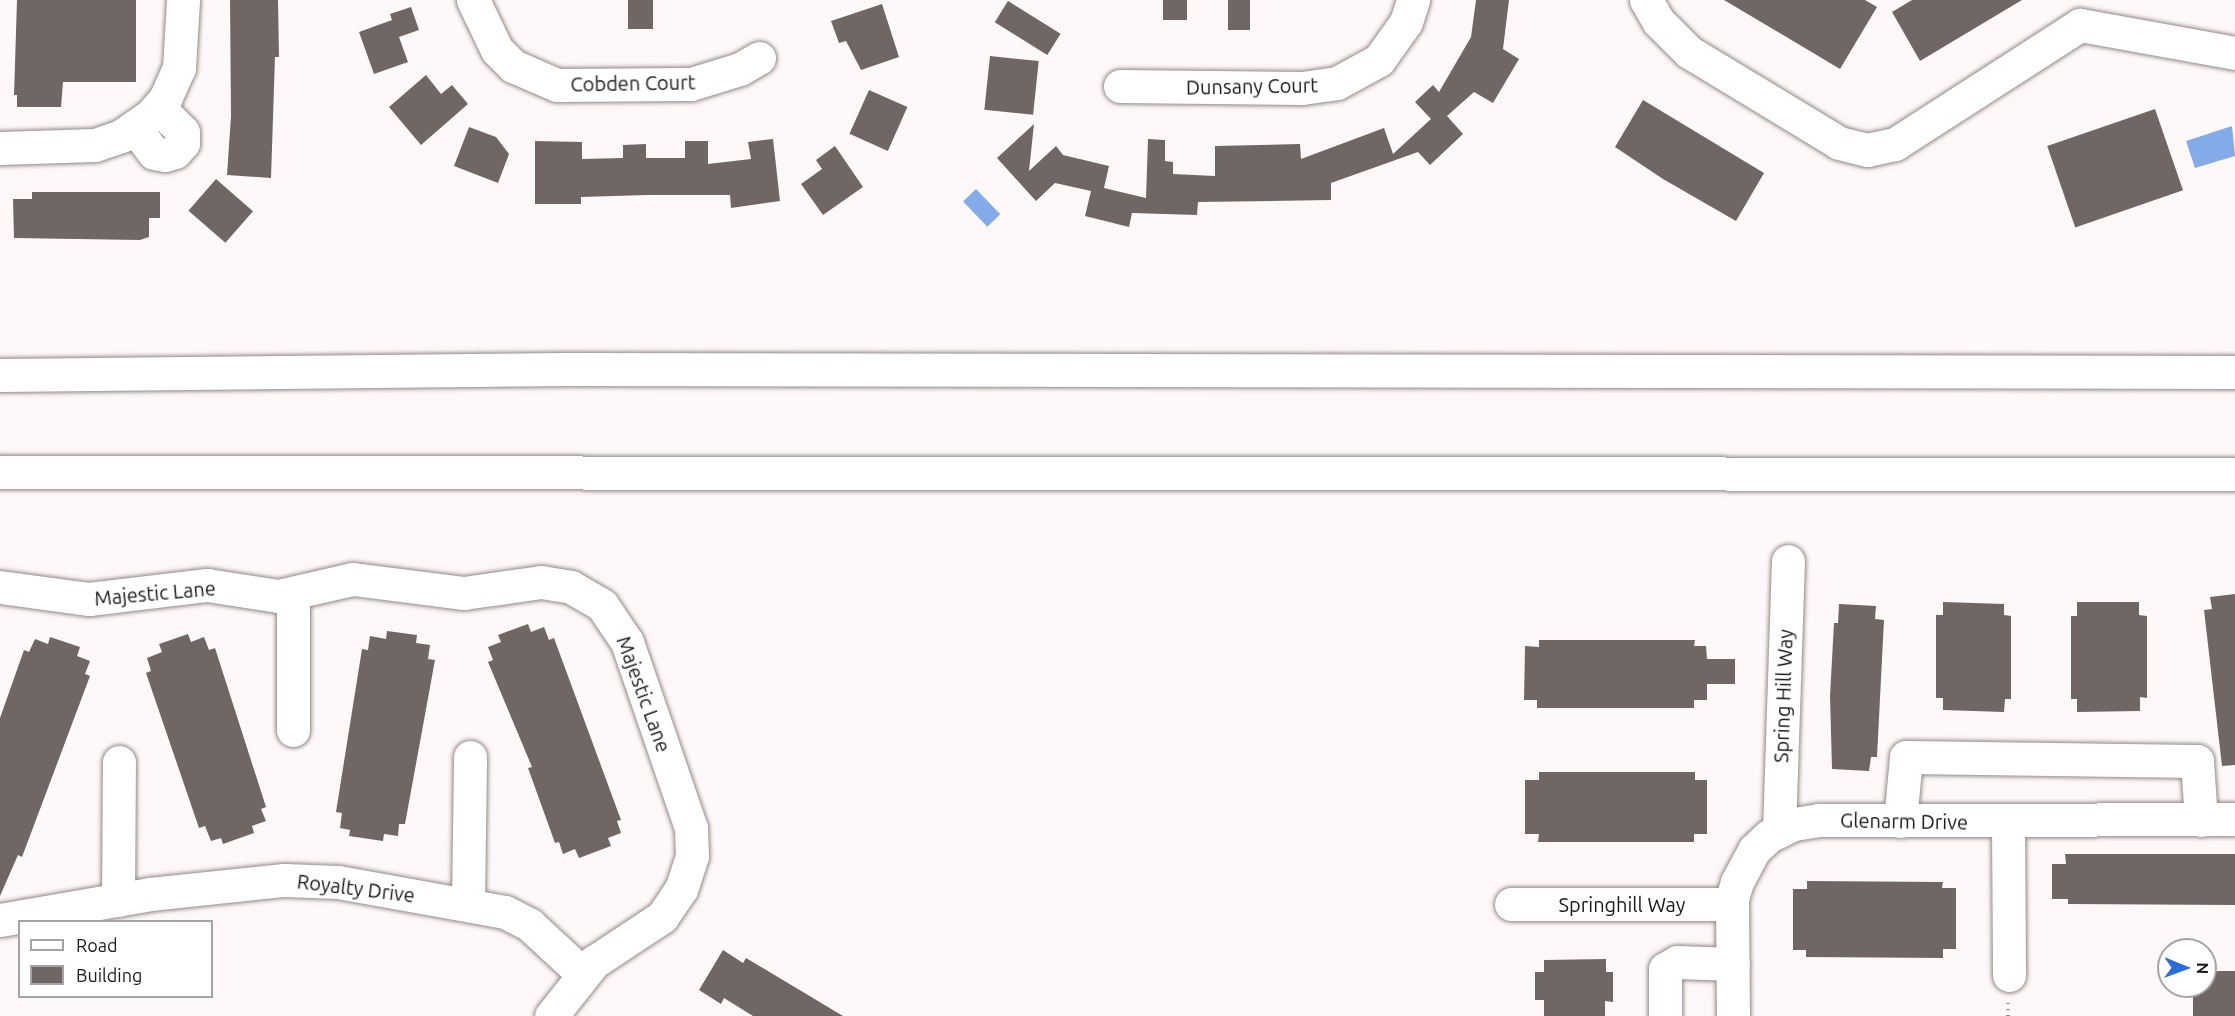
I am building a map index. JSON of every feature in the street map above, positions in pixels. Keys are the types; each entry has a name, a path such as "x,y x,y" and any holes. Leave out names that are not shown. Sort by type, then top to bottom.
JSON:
{"main road":[{"path":"0,148 71,148 101,144 146,118 179,68 183,0"},
{"name":"Cobden Court","path":"473,0 497,50 519,69 557,85 680,86 713,80 759,58"},
{"name":"Dunsany Court","path":"1120,86 1302,88 1337,83 1369,67 1386,52 1406,22 1413,0"},
{"path":"1646,0 1658,21 1689,52 1839,143 1867,150 1895,144 2075,13 2235,53"},
{"path":"0,375 566,369 2235,372"},
{"path":"0,472 2235,474"},
{"name":"Spring Hill Way","path":"1779,831 1788,561"},
{"name":"Majestic Lane","path":"0,588 89,599 207,585 262,596 293,593 353,579 464,592 541,582 576,589 602,605 627,642 692,836 687,876 657,921 604,955 583,974"},
{"path":"293,593 293,730"},
{"path":"468,904 470,757"},
{"path":"1899,821 1906,757 2197,761 2201,820"},
{"path":"118,762 118,900"},
{"name":"Glenarm Drive","path":"1733,1016 1732,904 1743,867 1754,850 1779,831 1818,820 2008,822 2235,819"},
{"path":"2008,822 2008,975"},
{"name":"Royalty Drive","path":"0,920 118,900 306,880 468,904 505,912 530,925 583,974"},
{"name":"Springhill Way","path":"1511,904 1732,904"},
{"path":"1665,1016 1665,969 1677,962 1732,964"},
{"path":"551,1016 583,974"}],"water":[{"path":"2232,126 2235,156 2195,168 2186,141"},
{"path":"976,189 1000,214 987,227 963,202"}],"building":[{"path":"17,0 136,0 136,82 63,82 61,107 17,107 17,95 14,95"},
{"path":"230,0 278,0 279,57 275,57 271,178 227,175 231,116"},
{"path":"628,0 653,0 653,29 628,29"},
{"path":"1163,0 1187,0 1187,20 1163,20"},
{"path":"1228,0 1250,0 1250,30 1228,30"},
{"path":"1476,0 1509,0 1503,49 1519,59 1493,103 1474,92 1447,116 1463,134 1430,165 1418,152 1331,183 1331,200 1198,202 1197,215 1132,213 1129,227 1085,216 1091,191 1055,183 1036,201 997,158 1034,124 1029,171 1056,146 1063,155 1109,166 1104,188 1146,198 1148,139 1165,140 1165,161 1173,162 1173,174 1215,176 1215,146 1300,144 1301,159 1384,128 1393,154 1431,119 1415,102 1433,85 1439,92 1471,37"},
{"path":"1724,0 1865,0 1877,7 1840,69"},
{"path":"1912,0 2022,0 1920,61 1892,12"},
{"path":"1008,1 1061,34 1047,55 995,22"},
{"path":"882,4 899,57 861,70 846,41 839,43 831,21"},
{"path":"411,7 419,30 399,37 408,62 374,74 359,32 392,20 390,14"},
{"path":"990,56 1039,61 1033,115 984,110"},
{"path":"426,75 441,94 452,85 468,104 421,145 389,107"},
{"path":"869,90 907,107 888,151 849,134"},
{"path":"1643,100 1764,173 1736,221 1663,179 1615,147"},
{"path":"2155,109 2183,190 2075,227 2047,146"},
{"path":"469,127 496,137 509,154 498,183 454,166"},
{"path":"773,139 780,201 731,208 730,195 647,195 581,197 581,204 535,204 535,141 582,142 582,159 623,158 623,145 646,144 646,158 685,158 685,141 708,141 708,164 751,159 748,142"},
{"path":"835,146 863,187 823,215 801,184 822,169 816,160"},
{"path":"216,179 253,211 225,243 188,211"},
{"path":"32,192 160,192 160,218 149,218 149,237 140,240 14,238 13,199 32,199"},
{"path":"2235,594 2235,765 2222,766 2204,610 2212,609 2210,597"},
{"path":"1943,602 2004,604 2004,615 2011,616 2011,699 2005,699 2004,712 1943,710 1943,698 1936,698 1936,615 1943,615"},
{"path":"2077,602 2139,602 2139,615 2147,616 2147,698 2140,697 2140,711 2077,712 2077,699 2071,699 2071,616 2077,616"},
{"path":"1839,604 1876,606 1875,619 1884,620 1877,757 1871,757 1869,771 1832,769 1830,696 1834,623 1838,623"},
{"path":"528,624 531,632 544,627 549,640 554,638 621,820 617,821 621,833 608,838 611,846 579,858 575,849 563,854 559,842 555,843 528,768 532,767 488,662 493,660 488,647 501,642 498,635"},
{"path":"387,631 417,635 416,643 430,645 428,659 435,660 405,824 399,824 398,836 384,834 383,841 349,836 350,830 340,828 342,813 336,812 362,649 368,650 370,636 386,639"},
{"path":"188,634 191,642 204,637 209,650 215,648 266,807 261,809 266,821 252,826 254,833 223,844 221,838 211,841 205,826 199,828 146,673 151,671 147,658 162,652 159,644"},
{"path":"50,637 80,647 77,656 90,661 85,674 90,676 22,857 18,855 0,896 0,718 24,650 29,652 35,639 48,644"},
{"path":"1539,640 1695,640 1694,646 1706,646 1707,659 1735,659 1735,684 1707,684 1707,700 1694,700 1694,708 1537,708 1537,700 1524,700 1525,646 1539,647"},
{"path":"1539,772 1695,772 1695,780 1707,780 1707,834 1694,834 1694,842 1538,842 1539,834 1525,834 1525,780 1539,780"},
{"path":"2065,854 2235,854 2235,905 2068,904 2068,899 2052,899 2052,864 2066,864"},
{"path":"1807,881 1943,882 1942,888 1956,888 1956,949 1943,949 1943,958 1806,957 1806,950 1793,950 1793,889 1807,889"},
{"path":"723,950 743,963 746,958 843,1016 753,1016 724,998 721,1004 699,990"},
{"path":"1606,959 1606,972 1613,972 1613,1002 1605,1001 1605,1016 1544,1016 1544,1000 1535,1000 1535,972 1544,972 1544,960"},
{"path":"2217,971 2235,971 2235,1016 2193,1016 2193,998 2217,998"}]}
